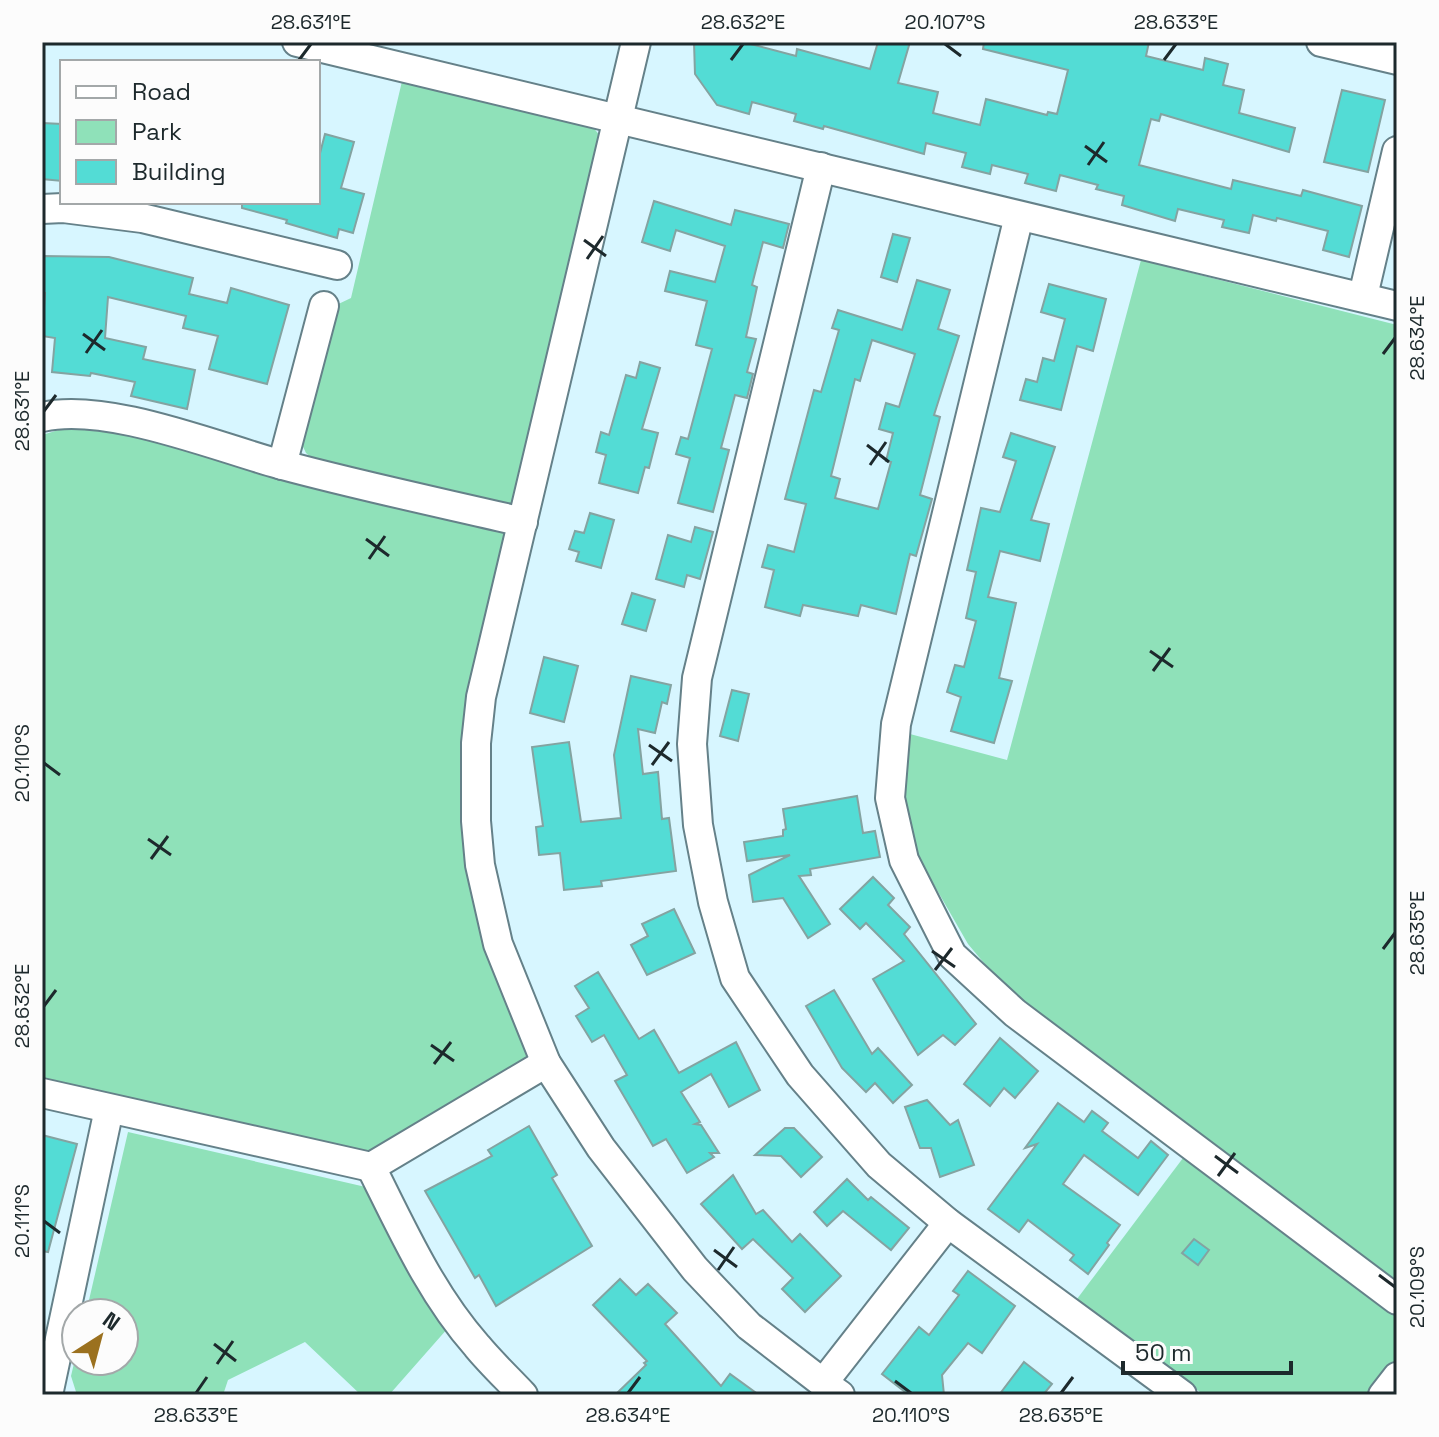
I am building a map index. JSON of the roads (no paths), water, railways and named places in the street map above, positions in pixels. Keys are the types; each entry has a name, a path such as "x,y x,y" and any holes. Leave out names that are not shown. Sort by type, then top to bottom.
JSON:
{"street":[{"path":"297,42 1397,306"},
{"path":"636,42 481,697 476,743 476,821 480,865 498,944 546,1063 601,1148 695,1269 749,1326 832,1389 948,1223"},
{"path":"1321,42 1397,60"},
{"path":"1363,296 1397,151"},
{"path":"821,167 697,678 692,744 698,825 713,902 735,978 800,1075 879,1165 948,1223 1182,1395"},
{"path":"42,209 63,208 142,218 337,265"},
{"path":"1019,216 896,724 890,798 904,860 952,955 1015,1013 1397,1300"},
{"path":"282,465 324,306"},
{"path":"42,417 74,412 125,420 282,465 523,522"},
{"path":"42,1093 371,1167 546,1063"},
{"path":"48,1395 109,1109"},
{"path":"371,1167 420,1265 445,1303 476,1345 523,1395"},
{"path":"1383,1395 1397,1377"}]}
